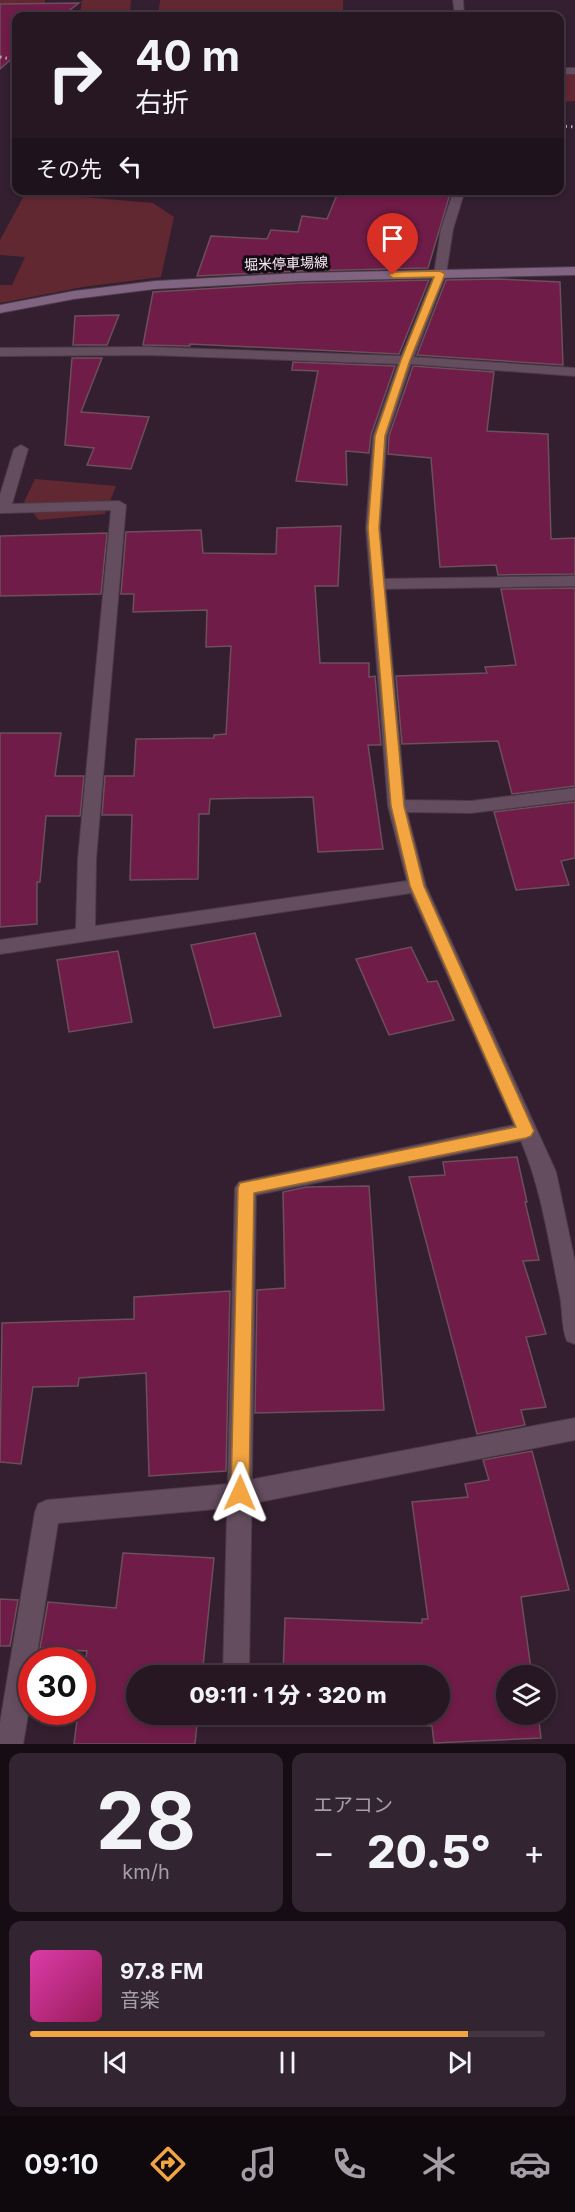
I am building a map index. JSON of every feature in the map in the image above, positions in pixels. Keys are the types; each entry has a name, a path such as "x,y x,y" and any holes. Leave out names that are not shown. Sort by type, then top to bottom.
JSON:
{"main road":[{"name":"堀米停車場線","path":"0,309 74,295 155,285 300,277 575,271"}],"street":[{"path":"458,195 447,229 440,274 406,360 380,436 373,528 397,806 417,886 545,1172 573,1305 575,1334"},
{"path":"0,352 148,351 406,360 575,372"},
{"path":"21,449 3,509 119,505 87,860 85,935"},
{"path":"378,584 575,581"},
{"path":"397,806 471,807 575,794"},
{"path":"0,947 417,886"},
{"path":"236,1665 246,1188 526,1131"},
{"path":"10,1744 47,1512 240,1493 575,1429"}],"shaded area":[{"path":"0,0 45,0 43,12 30,12 31,4 0,4"},
{"path":"82,0 131,0 130,12 80,12"},
{"path":"160,0 343,0 343,12 158,12"},
{"path":"564,74 575,74 575,101 564,102"},
{"path":"24,195 61,195 153,203 174,217 161,277 83,287 0,303 0,285 12,285 25,257 0,255 0,240"},
{"path":"35,479 116,486 105,514 39,520 24,502"}],"building":[{"path":"79,3 67,12 12,12 12,58 0,69 0,4"},
{"path":"337,195 450,195 428,268 197,276 211,236 267,239 271,230 298,232 302,216 327,219"},
{"path":"497,279 560,282 563,365 417,355 446,280"},
{"path":"429,280 399,354 190,344 190,346 143,345 153,292 300,283"},
{"path":"119,315 107,345 73,345 75,316"},
{"path":"72,358 102,358 81,412 149,417 131,469 87,465 94,448 65,445"},
{"path":"293,362 395,366 371,435 369,453 346,451 347,485 296,481 318,371 292,370"},
{"path":"413,366 494,372 487,431 548,434 551,539 575,538 575,574 498,575 496,565 440,567 431,458 388,454 389,436"},
{"path":"341,526 338,586 315,586 320,663 369,663 369,677 375,676 381,745 368,745 383,849 318,852 313,797 210,799 209,814 199,814 198,879 130,880 132,815 102,815 105,776 134,776 136,739 214,738 214,735 226,734 231,646 206,647 207,610 133,612 134,594 121,594 126,532 201,530 203,553 276,554 277,528"},
{"path":"107,533 101,594 0,596 0,536"},
{"path":"575,588 575,786 512,794 498,741 402,744 396,676 487,673 485,667 516,665 501,589"},
{"path":"0,733 61,733 55,776 84,776 80,816 46,816 40,882 37,882 37,924 0,927"},
{"path":"575,802 575,858 561,861 569,885 516,890 494,812"},
{"path":"255,933 281,1016 214,1028 191,945"},
{"path":"411,947 428,982 437,981 454,1020 389,1035 356,959"},
{"path":"118,951 132,1022 69,1032 57,960"},
{"path":"517,1157 539,1260 523,1261 546,1334 526,1337 546,1407 521,1410 525,1425 477,1434 409,1177 445,1175 443,1162"},
{"path":"369,1186 384,1410 255,1413 257,1290 285,1288 283,1192 306,1187"},
{"path":"230,1291 226,1471 149,1476 146,1373 79,1378 78,1386 33,1387 21,1464 0,1462 2,1323 134,1319 134,1297"},
{"path":"532,1451 569,1590 521,1597 530,1665 496,1665 496,1725 539,1725 541,1738 434,1743 432,1726 407,1725 450,1725 450,1665 283,1665 285,1618 422,1623 422,1619 428,1619 412,1502 468,1497 465,1484 489,1480 483,1460"},
{"path":"123,1553 214,1558 203,1665 126,1665 126,1725 197,1725 195,1744 74,1744 76,1725 96,1725 96,1647 40,1647 48,1602 116,1608"},
{"path":"0,1599 18,1600 10,1646 0,1646"}],"railway":[{"path":"0,57 12,59"},
{"path":"564,126 575,127"}],"route":[{"path":"240,1493 246,1188 526,1131 417,886 397,806 373,528 380,436 406,360 440,274 393,275"}]}
